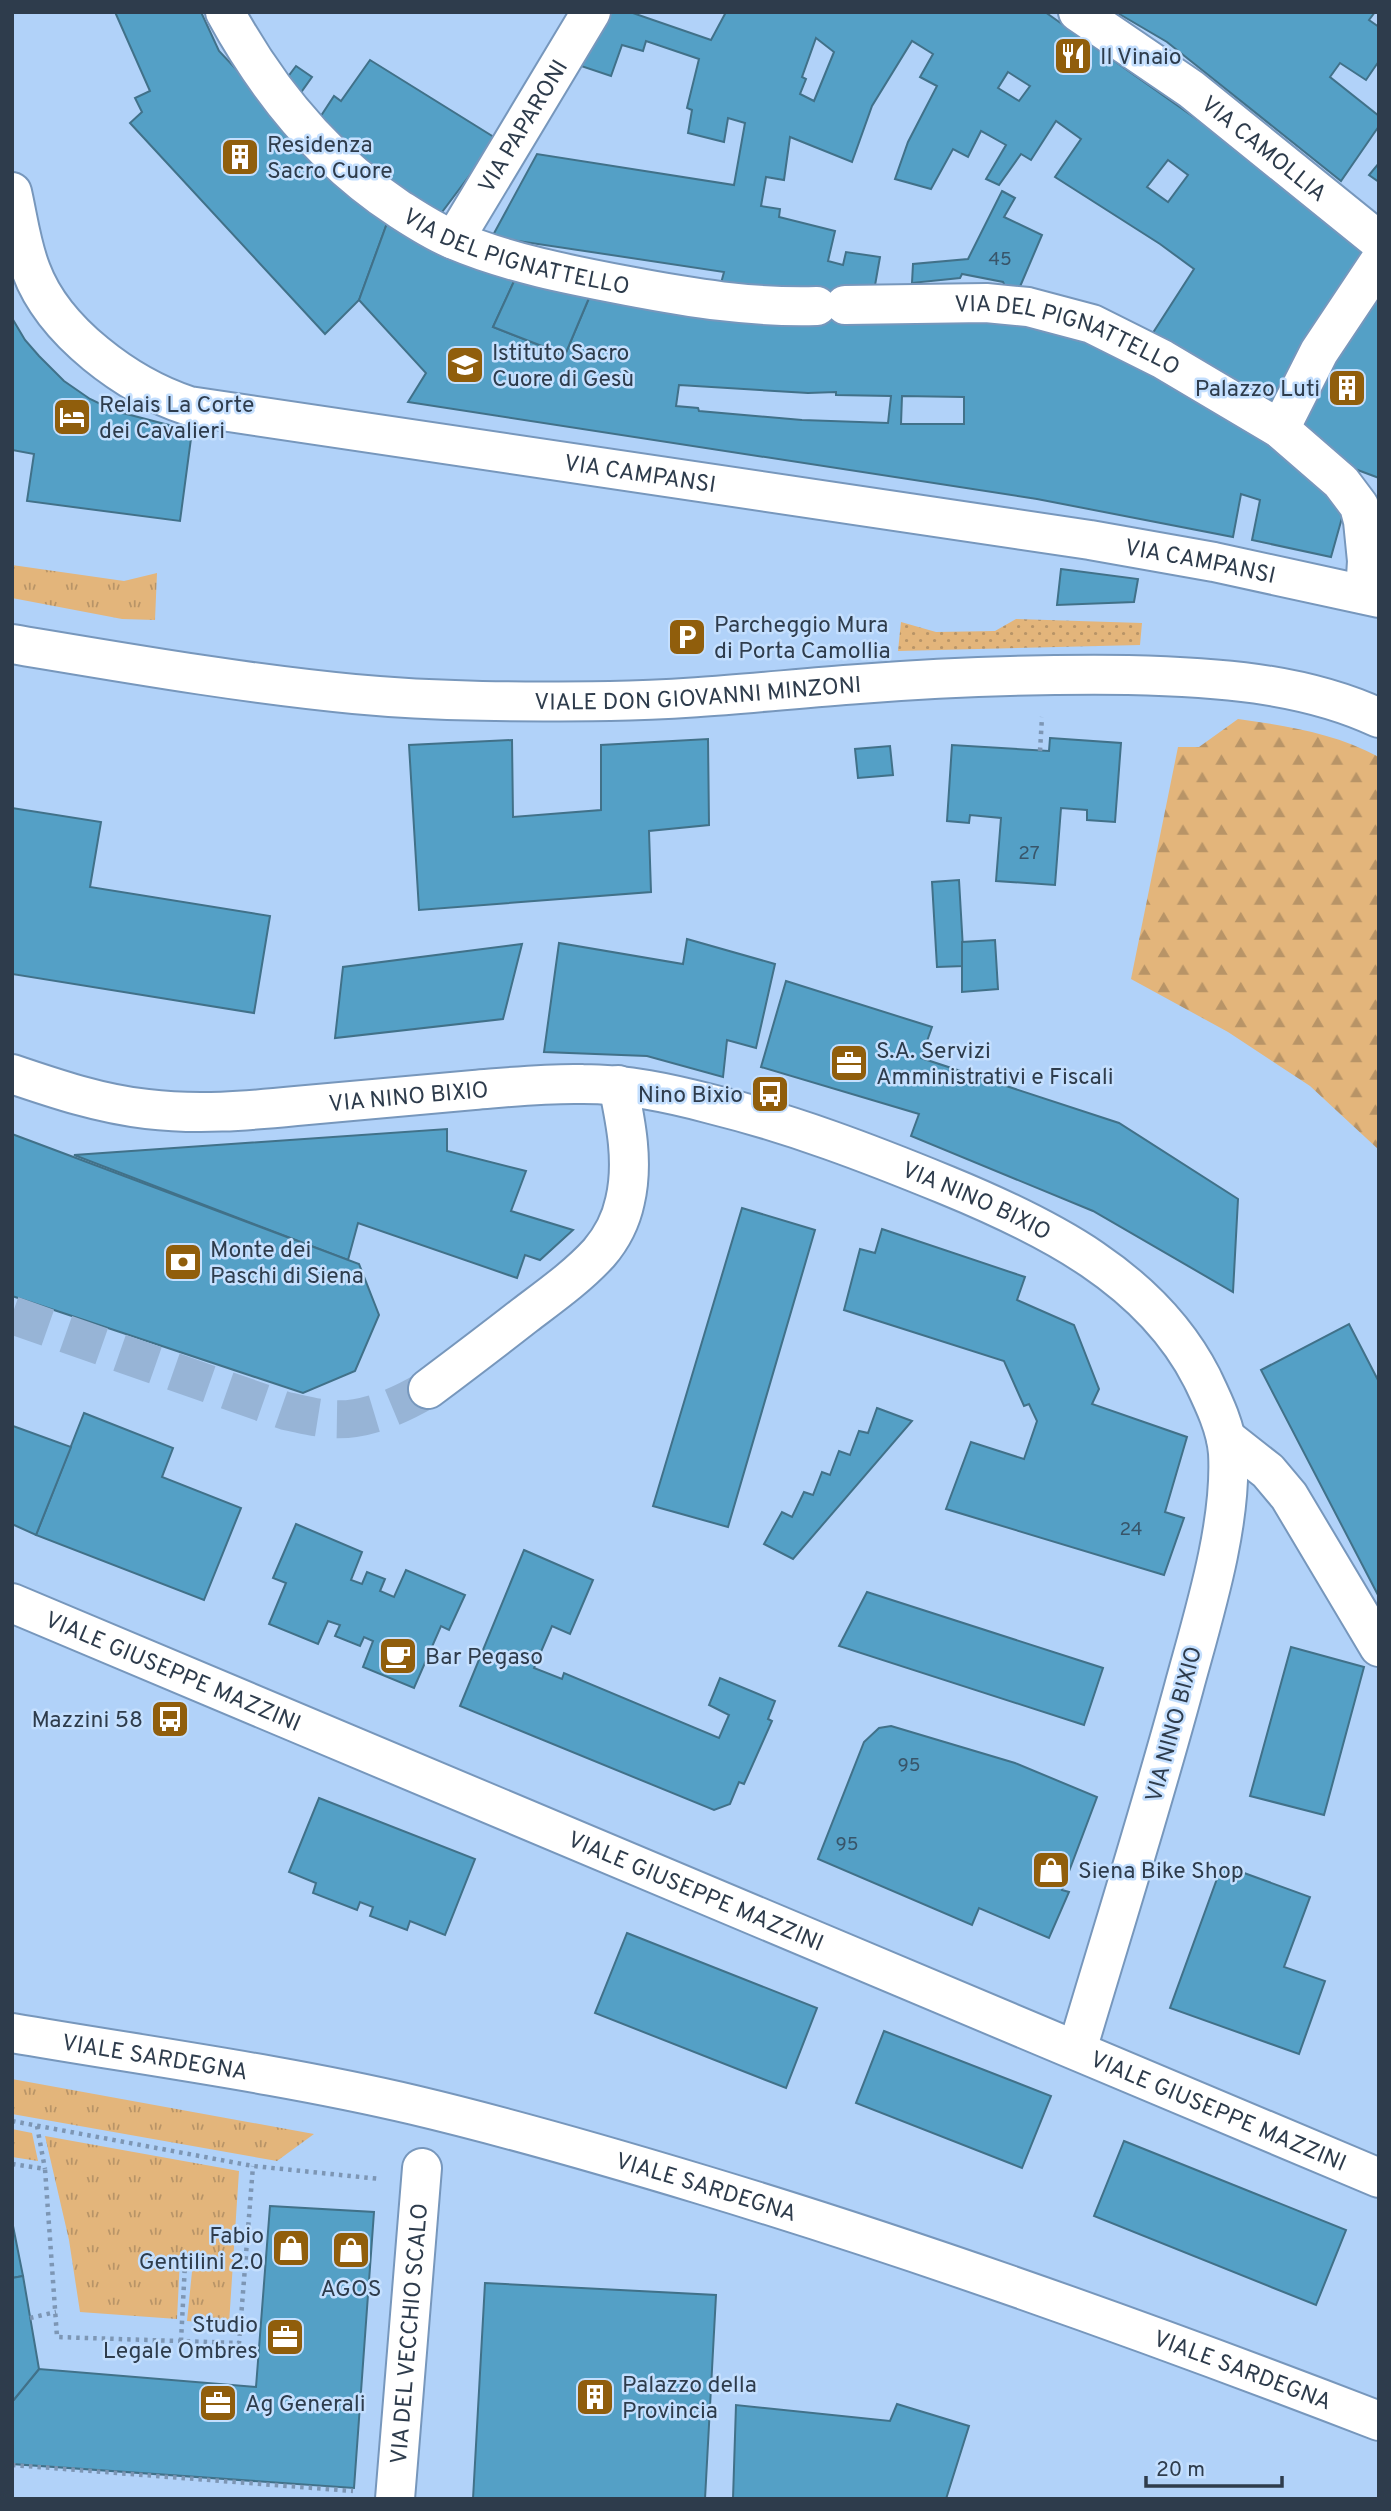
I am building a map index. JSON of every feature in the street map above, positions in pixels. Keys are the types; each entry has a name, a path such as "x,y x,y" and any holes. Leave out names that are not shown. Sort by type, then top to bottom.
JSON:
{"street":[{"name":"VIA DEL PIGNATTELLO","path":"225,12 271,86 296,120 317,142 372,191 431,229 454,240 509,258 602,281 719,302 766,307 986,303 1028,307 1092,324 1162,359 1280,429 1341,482 1359,506 1372,596"},
{"name":"VIA PAPARONI","path":"454,240 591,12"},
{"name":"VIA CAMOLLIA","path":"1078,12 1191,89 1379,241"},
{"name":"VIA CAMPANSI","path":"12,192 31,271 50,304 65,323 128,378 154,393 189,406 1090,540 1214,562 1372,596"},
{"path":"1280,429 1319,352 1379,262"},
{"name":"VIALE DON GIOVANNI MINZONI","path":"12,644 209,676 393,697 526,701 664,700 860,684 1009,676 1153,676 1298,691 1331,699 1379,718"},
{"name":"VIA NINO BIXIO","path":"12,1074 73,1093 145,1109 218,1112 556,1084 618,1085 657,1090 780,1122 974,1196 1107,1268 1138,1294 1167,1323 1196,1368 1226,1438 1228,1464 1224,1508 1209,1590 1148,1816 1077,2050"},
{"path":"428,1390 589,1263 615,1230 625,1202 628,1172 628,1135 618,1085"},
{"path":"1226,1438 1268,1471 1289,1496 1379,1647"},
{"name":"VIALE GIUSEPPE MAZZINI","path":"12,1603 1379,2178"},
{"name":"VIALE SARDEGNA","path":"12,2033 335,2088 567,2145 752,2200 1018,2287 1379,2421"},
{"name":"VIA DEL VECCHIO SCALO","path":"396,2499 422,2168"}],"path":[{"path":"1040,751 1043,711"},
{"path":"12,2121 253,2165 381,2179"},
{"path":"37,2126 45,2169 57,2337 239,2343 253,2165"},
{"path":"12,2164 45,2169"},
{"path":"181,2341 185,2264"},
{"path":"30,2318 56,2312"},
{"path":"12,2465 356,2491"}],"green space":[{"path":"12,565 124,581 157,573 155,620 122,619 12,598"},
{"path":"1016,619 1142,623 1140,645 898,651 901,622 936,632 995,631"},
{"path":"1238,719 1328,736 1379,757 1379,1150 1310,1086 1228,1032 1131,979 1178,747 1199,747"},
{"path":"12,2079 314,2134 277,2161 12,2114"},
{"path":"12,2129 32,2133 38,2161 12,2157"},
{"path":"45,2136 239,2171 229,2324 187,2321 193,2262 180,2259 177,2319 80,2312 69,2240"}],"building":[{"name":"Residenza Sacro Cuore","path":"115,12 201,12 219,51 284,120 390,215 359,300 325,334 130,123 142,112 135,98 150,91"},
{"path":"610,12 630,12 711,40 726,12 1045,12 1222,137 1371,256 1272,412 1149,339 1194,269 1055,177 1081,139 1056,121 1031,160 1021,154 999,185 986,179 1006,145 981,131 968,157 953,149 931,189 895,179 908,142 937,86 920,77 933,54 912,41 872,106 852,162 790,137 784,180 766,177 761,206 780,209 779,217 835,231 828,261 843,265 846,252 880,257 874,291 1081,332 1240,417 1345,507 1331,557 1252,540 1260,500 1241,494 1233,537 1037,499 408,402 426,373 359,300 390,215 516,277 493,327 565,355 589,298 671,307 720,287 724,272 492,237 537,154 734,185 745,123 728,118 724,142 688,133 692,110 687,108 699,59 646,41 643,51 622,45 611,76 581,66","holes":["816,38 834,52 814,101 800,94 806,79 802,77","1008,72 1030,86 1019,101 998,88","1168,160 1188,175 1168,202 1147,187","679,385 891,396 888,423 802,420 699,411 698,408 676,406","902,396 964,397 964,424 901,424"]},
{"path":"1116,12 1375,12 1369,20 1379,27 1379,61 1366,80 1340,63 1330,77 1379,116 1379,126 1341,181 1167,42"},
{"path":"370,60 497,139 436,220 315,125 334,96 341,101"},
{"path":"296,66 312,77 297,98 284,82"},
{"path":"1379,163 1379,182 1369,175"},
{"path":"1002,191 1015,198 1004,217 1042,235 1019,289 1005,286 1003,282 962,274 960,278 912,283 913,264 968,259"},
{"name":"Palazzo Luti","path":"1379,276 1379,478 1347,466 1298,431"},
{"path":"516,277 589,298 565,355 493,327"},
{"name":"Relais La Corte dei Cavalieri","path":"12,318 25,340 39,356 64,381 90,399 115,411 192,431 180,521 27,501 34,454 12,450"},
{"path":"1061,569 1138,579 1134,602 1057,605"},
{"path":"1050,738 1121,743 1115,822 1087,820 1087,810 1061,808 1055,885 996,881 1001,818 970,815 969,823 947,821 952,745 1049,751"},
{"path":"708,739 709,825 649,831 651,892 419,910 409,745 512,740 513,817 601,810 601,745"},
{"path":"890,746 893,775 858,778 855,749"},
{"path":"12,808 101,822 90,887 270,916 254,1013 12,974"},
{"path":"959,880 964,966 937,967 932,882"},
{"path":"687,939 775,964 756,1048 727,1040 723,1077 647,1056 544,1052 559,943 683,964"},
{"path":"995,940 998,989 962,992 962,942"},
{"path":"522,944 503,1019 335,1038 343,967"},
{"path":"786,981 932,1027 921,1058 1119,1123 1238,1199 1233,1292 1093,1211 911,1136 919,1114 761,1067"},
{"path":"447,1129 447,1151 526,1171 511,1211 573,1230 540,1260 525,1255 517,1278 358,1223 348,1260 74,1155"},
{"name":"Monte dei Paschi di Siena","path":"12,1134 359,1264 379,1315 355,1371 303,1393 12,1296"},
{"path":"742,1208 815,1230 728,1527 653,1506"},
{"path":"882,1229 1025,1277 1017,1300 1074,1325 1099,1389 1092,1404 1187,1437 1165,1512 1184,1518 1164,1575 946,1509 971,1442 1024,1459 1037,1421 1029,1404 1024,1406 1004,1361 844,1310 860,1249 875,1253"},
{"path":"1349,1324 1379,1382 1379,1597 1261,1370"},
{"path":"877,1408 912,1421 793,1559 764,1544 782,1512 792,1517 804,1492 813,1495 822,1472 830,1475 839,1451 850,1455 859,1431 868,1433"},
{"path":"84,1413 173,1448 162,1477 241,1508 204,1600 36,1535"},
{"path":"13,1426 71,1447 36,1535 12,1524"},
{"path":"296,1524 362,1552 351,1580 362,1584 367,1572 385,1579 380,1591 394,1597 406,1570 465,1595 449,1630 441,1626 414,1688 363,1667 373,1641 364,1637 360,1646 335,1636 340,1625 328,1621 318,1644 269,1624 286,1583 273,1578"},
{"path":"524,1550 593,1580 570,1634 552,1626 534,1668 562,1679 564,1673 719,1738 729,1715 709,1705 720,1678 775,1701 768,1719 772,1721 744,1784 739,1782 730,1804 714,1810 460,1706"},
{"path":"867,1592 1103,1668 1084,1725 839,1646"},
{"path":"1291,1647 1364,1667 1324,1815 1250,1796"},
{"path":"159,1708 183,1719 179,1730 154,1719"},
{"path":"891,1726 1015,1763 1097,1797 1062,1890 1069,1892 1049,1938 979,1908 972,1925 818,1859 864,1742 879,1728"},
{"path":"319,1798 475,1859 445,1935 410,1921 407,1930 370,1916 373,1907 360,1902 357,1910 313,1893 316,1883 289,1872"},
{"path":"1222,1865 1310,1897 1284,1967 1325,1981 1299,2054 1170,2008"},
{"path":"627,1933 817,2008 786,2088 595,2013"},
{"path":"884,2031 1051,2096 1022,2168 856,2103"},
{"path":"1124,2141 1346,2230 1316,2305 1094,2216"},
{"path":"270,2206 374,2212 354,2488 12,2464 12,2402 39,2369 256,2387"},
{"path":"12,2221 23,2276 12,2278"},
{"path":"23,2276 39,2369 12,2402 12,2278"},
{"name":"Palazzo della Provincia","path":"485,2283 716,2295 705,2499 473,2499"},
{"path":"897,2404 969,2426 946,2499 733,2499 736,2405 890,2421"}],"tunnel":[{"path":"12,1315 286,1411 313,1417 356,1418 393,1407 428,1389"}],"place":[{"name":"Il Vinaio","path":"1073,56"},
{"name":"Residenza Sacro Cuore","path":"240,157"},
{"name":"Istituto Sacro Cuore di Gesù","path":"465,365"},
{"name":"Palazzo Luti","path":"1347,388"},
{"name":"Relais La Corte dei Cavalieri","path":"72,417"},
{"name":"Parcheggio Mura di Porta Camollia","path":"687,637"},
{"name":"S.A. Servizi Amministrativi e Fiscali","path":"849,1063"},
{"name":"Nino Bixio","path":"770,1094"},
{"name":"Monte dei Paschi di Siena","path":"183,1262"},
{"name":"Bar Pegaso","path":"398,1656"},
{"name":"Mazzini 58","path":"170,1719"},
{"name":"Siena Bike Shop","path":"1051,1870"},
{"name":"Fabio Gentilini 2.0","path":"291,2248"},
{"name":"AGOS","path":"351,2250"},
{"name":"Studio Legale Ombres","path":"285,2337"},
{"name":"Palazzo della Provincia","path":"595,2397"},
{"name":"Ag Generali","path":"218,2403"}]}
